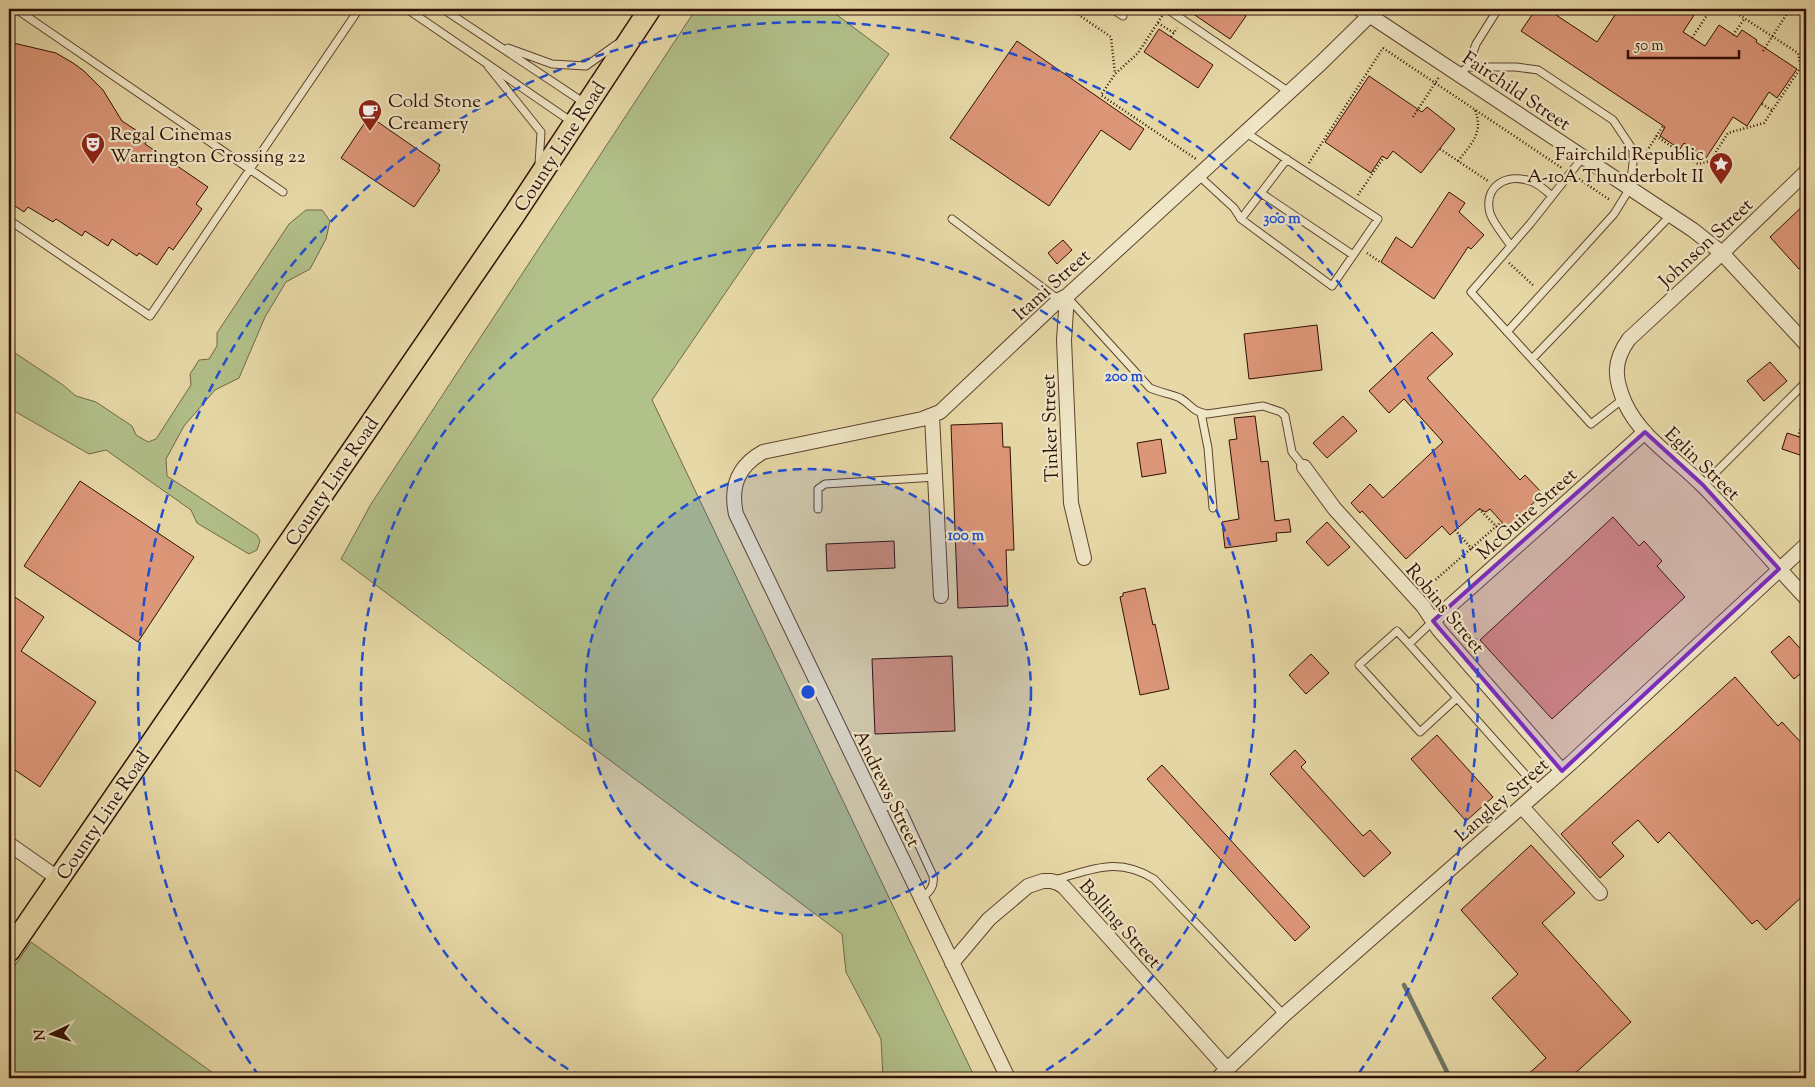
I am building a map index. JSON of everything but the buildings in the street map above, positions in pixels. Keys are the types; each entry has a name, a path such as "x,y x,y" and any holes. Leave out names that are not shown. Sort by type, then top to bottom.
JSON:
{"main road":[{"name":"County Line Road","path":"9,951 514,215 645,16"}],"street":[{"name":"Fairchild Street","path":"1368,11 1397,34 1446,66 1463,70 1583,157 1693,230 1722,253 1806,344"},
{"name":"Itami Street","path":"736,514 734,496 737,478 746,463 763,452 932,416 940,412 1289,92 1368,11"},
{"name":"Johnson Street","path":"1629,339 1806,172"},
{"name":"Tinker Street","path":"1063,298 1071,503 1084,558"},
{"name":"Eglin Street","path":"1629,339 1621,350 1616,363 1617,378 1624,398 1644,432 1703,485 1806,598"},
{"path":"932,416 941,596"},
{"name":"McGuire Street","path":"1433,621 1644,432"},
{"name":"Robins Street","path":"1304,467 1334,508 1416,598 1439,630 1562,771"},
{"name":"Andrews Street","path":"736,514 875,806 1008,1078"},
{"name":"Langley Street","path":"1223,1074 1284,1015 1540,791 1806,545"},
{"path":"1522,807 1600,893"},
{"path":"9,844 59,878"},
{"name":"Bolling Street","path":"952,963 989,919 1028,886 1043,881 1058,883 1223,1074"}],"lane":[{"path":"16,9 283,192"},
{"path":"9,220 150,316 359,9"},
{"path":"407,9 574,123"},
{"path":"443,9 586,104"},
{"path":"1112,9 1123,16"},
{"path":"1498,9 1476,44 1463,70 1516,67 1538,70 1613,120 1633,150 1630,188 1620,206 1507,332"},
{"path":"1170,11 1289,92"},
{"path":"496,44 552,64 586,66 611,49 645,16"},
{"path":"483,60 541,132 539,166 514,215"},
{"path":"1203,171 1241,219 1332,286 1378,219 1245,132"},
{"path":"1583,157 1471,292 1592,424 1624,398"},
{"path":"1241,219 1287,159"},
{"path":"1511,246 1490,213 1490,196 1498,183 1514,177 1532,181 1552,196"},
{"path":"1261,193 1353,255"},
{"path":"1532,359 1671,215"},
{"path":"952,219 1063,298 1150,388 1180,398 1197,412 1208,414 1263,406 1277,409 1285,416 1292,452 1304,467"},
{"path":"1703,485 1806,382"},
{"path":"1202,413 1208,448 1213,508"},
{"path":"818,509 818,489 825,484 936,477"},
{"path":"1408,644 1433,621"},
{"path":"1457,698 1420,732 1359,665 1397,631 1408,644 1457,698 1540,791"},
{"path":"875,806 897,806 904,813 933,876 934,883 932,889 921,899"},
{"path":"1051,881 1107,866 1131,867 1154,878 1284,1015"}],"path":[{"path":"1078,9 1076,13 1111,37 1115,74"},
{"path":"1692,38 1711,9"},
{"path":"1656,136 1698,164 1710,161 1728,133 1764,123 1801,68 1798,53 1730,9"},
{"path":"1763,51 1790,9"},
{"path":"1163,16 1138,53 1115,74 1101,94 1203,171"},
{"path":"1733,35 1745,18"},
{"path":"1158,23 1174,33"},
{"path":"1304,170 1386,43 1397,34"},
{"path":"1383,48 1620,206"},
{"path":"1413,118 1446,66"},
{"path":"1762,104 1773,111"},
{"path":"1458,161 1477,136 1478,119 1474,109"},
{"path":"1632,174 1663,126"},
{"path":"1352,203 1384,157"},
{"path":"1359,246 1380,262"},
{"path":"1798,437 1804,416 1806,419"},
{"path":"1479,509 1496,527"},
{"path":"1416,598 1500,523 1510,534 1517,528"},
{"path":"1456,530 1472,549"}],"highlighted area":[{"path":"1645,432 1703,485 1779,569 1562,771 1433,621"}],"green space":[{"path":"696,9 829,9 889,54 652,400 975,1078 883,1078 881,1039 846,972 842,934 341,559 371,504"},
{"path":"306,210 322,210 330,221 326,239 310,269 286,282 265,317 239,378 215,390 184,426 166,459 167,476 257,535 260,541 257,550 249,554 197,523 191,510 106,450 89,454 9,408 9,349 63,385 76,396 96,402 132,426 136,435 148,442 156,439 191,385 190,374 199,360 209,359 217,346 217,333 289,224"},
{"path":"31,942 220,1078 9,1078 9,974"}],"waterway":[{"path":"1404,985 1450,1078"}],"place":[{"name":"Cold Stone Creamery","path":"370,132"},
{"name":"Regal Cinemas Warrington Crossing 22","path":"93,165"},
{"name":"Fairchild Republic A-10A Thunderbolt II","path":"1721,185"}]}
